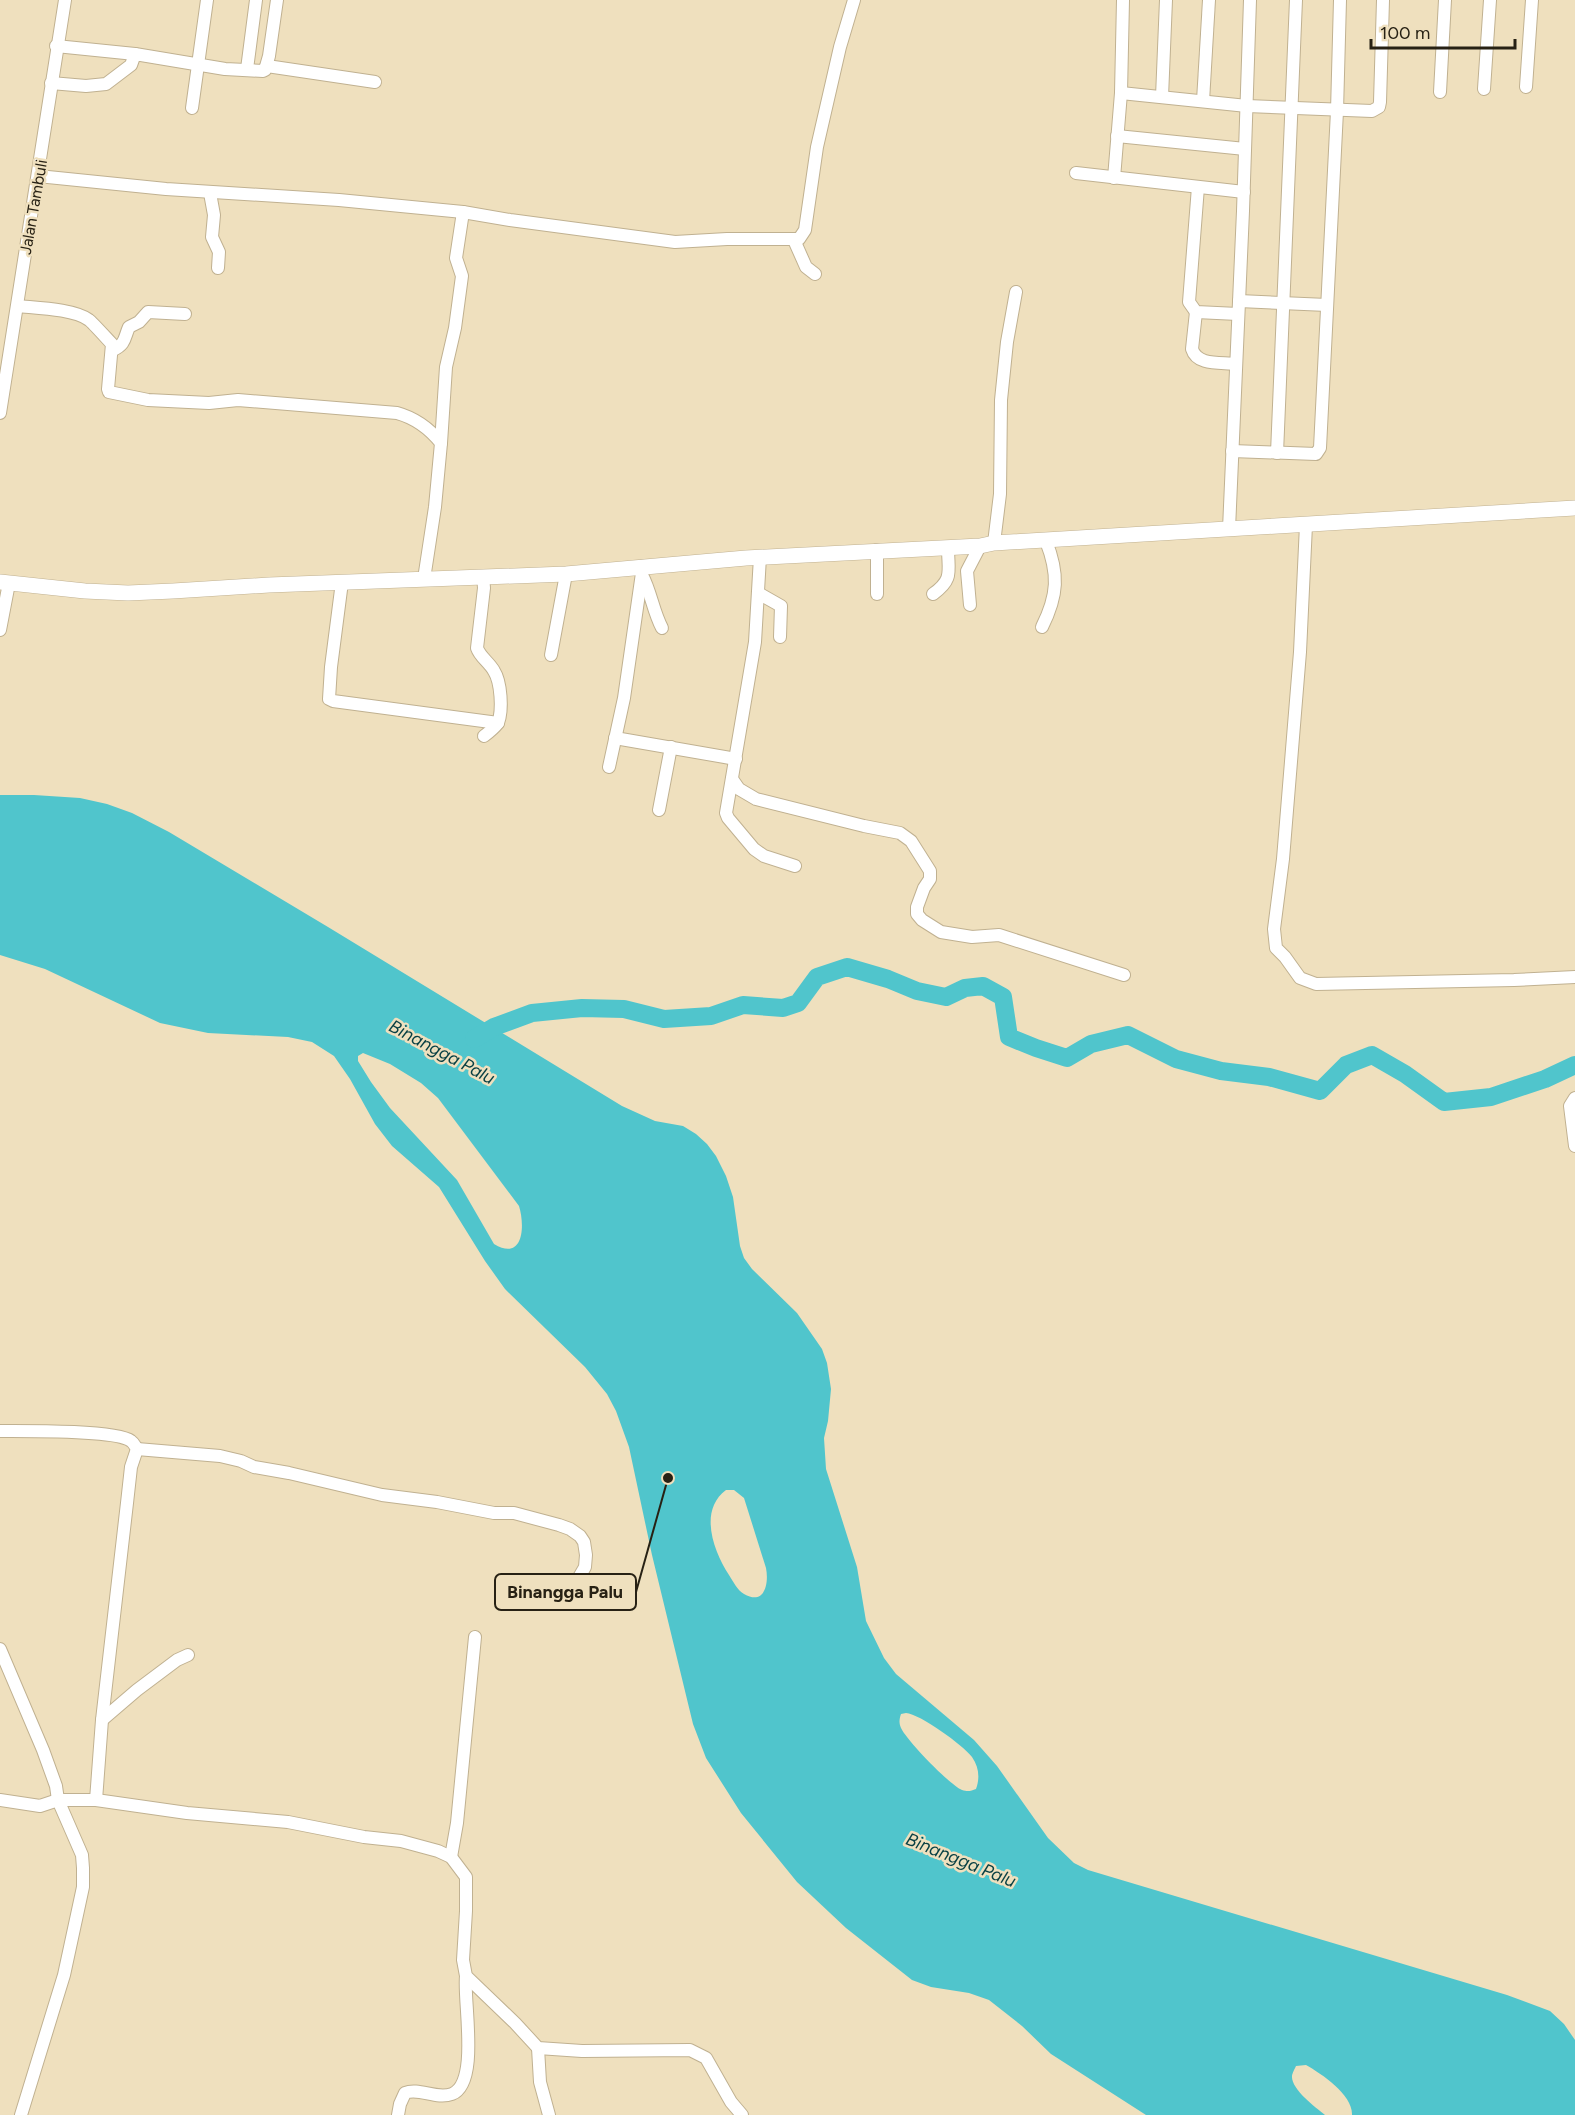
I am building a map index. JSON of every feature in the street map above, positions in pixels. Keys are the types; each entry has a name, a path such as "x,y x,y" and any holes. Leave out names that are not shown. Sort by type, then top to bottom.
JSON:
{"main road":[{"path":"4,583 128,593 566,574 642,570 760,557 948,548 1575,508"}],"street":[{"name":"Jalan Tambuli","path":"0,413 65,0"},
{"path":"192,108 207,0"},
{"path":"247,69 256,0"},
{"path":"56,46 135,54 225,69 263,71 267,66 277,0"},
{"path":"38,176 210,193 339,200 463,212 675,242 727,239 794,240 802,236 805,230 817,147 840,47 854,0"},
{"path":"1114,178 1123,0"},
{"path":"1162,97 1166,0"},
{"path":"1203,101 1209,0"},
{"path":"1229,529 1250,0"},
{"path":"1277,453 1296,0"},
{"path":"1232,451 1316,454 1320,448 1337,111 1340,0"},
{"path":"1120,93 1247,106 1368,112 1379,107 1383,0"},
{"path":"1440,92 1445,0"},
{"path":"1484,89 1490,0"},
{"path":"1526,87 1532,0"},
{"path":"51,83 86,86 106,84 131,65 135,54"},
{"path":"267,66 375,82"},
{"path":"1117,136 1245,149"},
{"path":"1076,173 1244,192"},
{"path":"1198,187 1190,302 1196,312 1193,354 1205,361 1236,364"},
{"path":"210,193 214,215 212,237 220,258 218,268"},
{"path":"424,579 435,507 446,367 455,328 462,276 456,258 463,212"},
{"path":"794,240 806,267 815,274"},
{"path":"969,605 967,571 987,545 1000,494 1001,400 1007,342 1016,292"},
{"path":"1239,301 1327,305"},
{"path":"18,306 62,312 91,321 97,330 109,340 113,350 108,388 112,393 148,400 208,403 238,400 397,412 430,429 441,442"},
{"path":"113,350 126,340 129,327 139,322 148,312 185,314"},
{"path":"1196,312 1238,314"},
{"path":"1306,525 1299,663 1283,859 1274,929 1276,948 1300,978 1316,984 1575,977"},
{"path":"1042,627 1053,603 1055,591 1053,559 1046,541"},
{"path":"933,594 948,581 950,572 948,548"},
{"path":"877,550 877,594"},
{"path":"760,557 755,642 726,813 754,849 764,856 795,866"},
{"path":"642,570 649,588 653,610 662,628"},
{"path":"609,767 624,698 642,570"},
{"path":"550,655 566,574"},
{"path":"483,576 484,588 477,648 480,656 487,661 500,681 501,697 498,723 484,736"},
{"path":"342,582 329,699 498,723"},
{"path":"0,630 4,583"},
{"path":"758,593 781,606 780,637"},
{"path":"615,738 736,759"},
{"path":"659,810 671,747"},
{"path":"732,780 739,789 756,799 900,833 911,841 930,871 930,879 924,888 917,907 917,914 941,932 972,937 999,935 1124,975"},
{"path":"1575,1098 1570,1106 1575,1146"},
{"path":"0,1431 81,1433 116,1437 133,1442 137,1449 131,1467 102,1720 96,1800"},
{"path":"137,1449 220,1456 254,1467 382,1495 494,1513 514,1513 559,1525 580,1536 584,1542 586,1555 585,1567 568,1596"},
{"path":"451,1857 457,1823 475,1636"},
{"path":"0,1649 43,1750 56,1786 58,1800 82,1855 83,1887 64,1975 21,2115"},
{"path":"102,1720 136,1690 177,1660 188,1655"},
{"path":"0,1800 40,1806 58,1800 96,1800 187,1813 288,1822 364,1837 401,1841 427,1847 451,1857 464,1872 467,1883 463,1968 466,1976 469,2043 464,2077 460,2088 453,2094 444,2096 411,2091 405,2093 400,2104 399,2115"},
{"path":"466,1976 538,2048 540,2082 549,2115"},
{"path":"538,2048 582,2051 690,2050 706,2058 731,2102 742,2115"}],"water":[{"path":"0,795 80,798 107,804 132,813 169,832 622,1106 655,1121 683,1126 696,1134 716,1156 726,1176 733,1197 740,1246 744,1258 752,1269 797,1313 822,1349 827,1363 831,1389 824,1438 826,1469 857,1567 866,1621 884,1658 896,1674 974,1740 997,1766 1048,1838 1074,1863 1088,1870 1507,1995 1550,2011 1564,2024 1575,2040 1575,2115 1352,2115 1351,2107 1342,2093 1306,2065 1296,2066 1292,2075 1293,2081 1304,2097 1325,2115 1146,2115 1051,2054 1022,2026 989,2000 969,1993 931,1987 912,1980 846,1928 797,1882 741,1813 706,1758 693,1724 652,1555 629,1447 607,1394 585,1367 505,1289 439,1187 392,1146 375,1124 350,1079 334,1056 312,1042 288,1037 208,1033 160,1023 45,969 0,955","holes":["363,1053 390,1064 421,1083 438,1098 519,1206 522,1231 517,1245 504,1248 494,1244 457,1180 390,1108 371,1082 358,1061 358,1056","726,1490 734,1490 744,1498 767,1574 764,1591 757,1597 751,1597 739,1590 718,1555 711,1532 711,1520 717,1499","906,1713 921,1719 960,1745 972,1757 977,1769 976,1789 962,1790 929,1762 901,1728 901,1714"]}],"waterway":[{"path":"474,1039 494,1027 532,1013 582,1008 624,1009 664,1019 711,1016 743,1005 783,1008 798,1003 817,977 847,967 888,979 917,991 946,997 965,988 983,986 1003,997 1009,1037 1067,1058 1091,1044 1128,1035 1176,1059 1221,1071 1269,1077 1320,1091 1346,1065 1372,1055 1405,1074 1444,1102 1491,1097 1545,1079 1575,1065"}],"place":[{"name":"Binangga Palu","path":"668,1478"}]}
